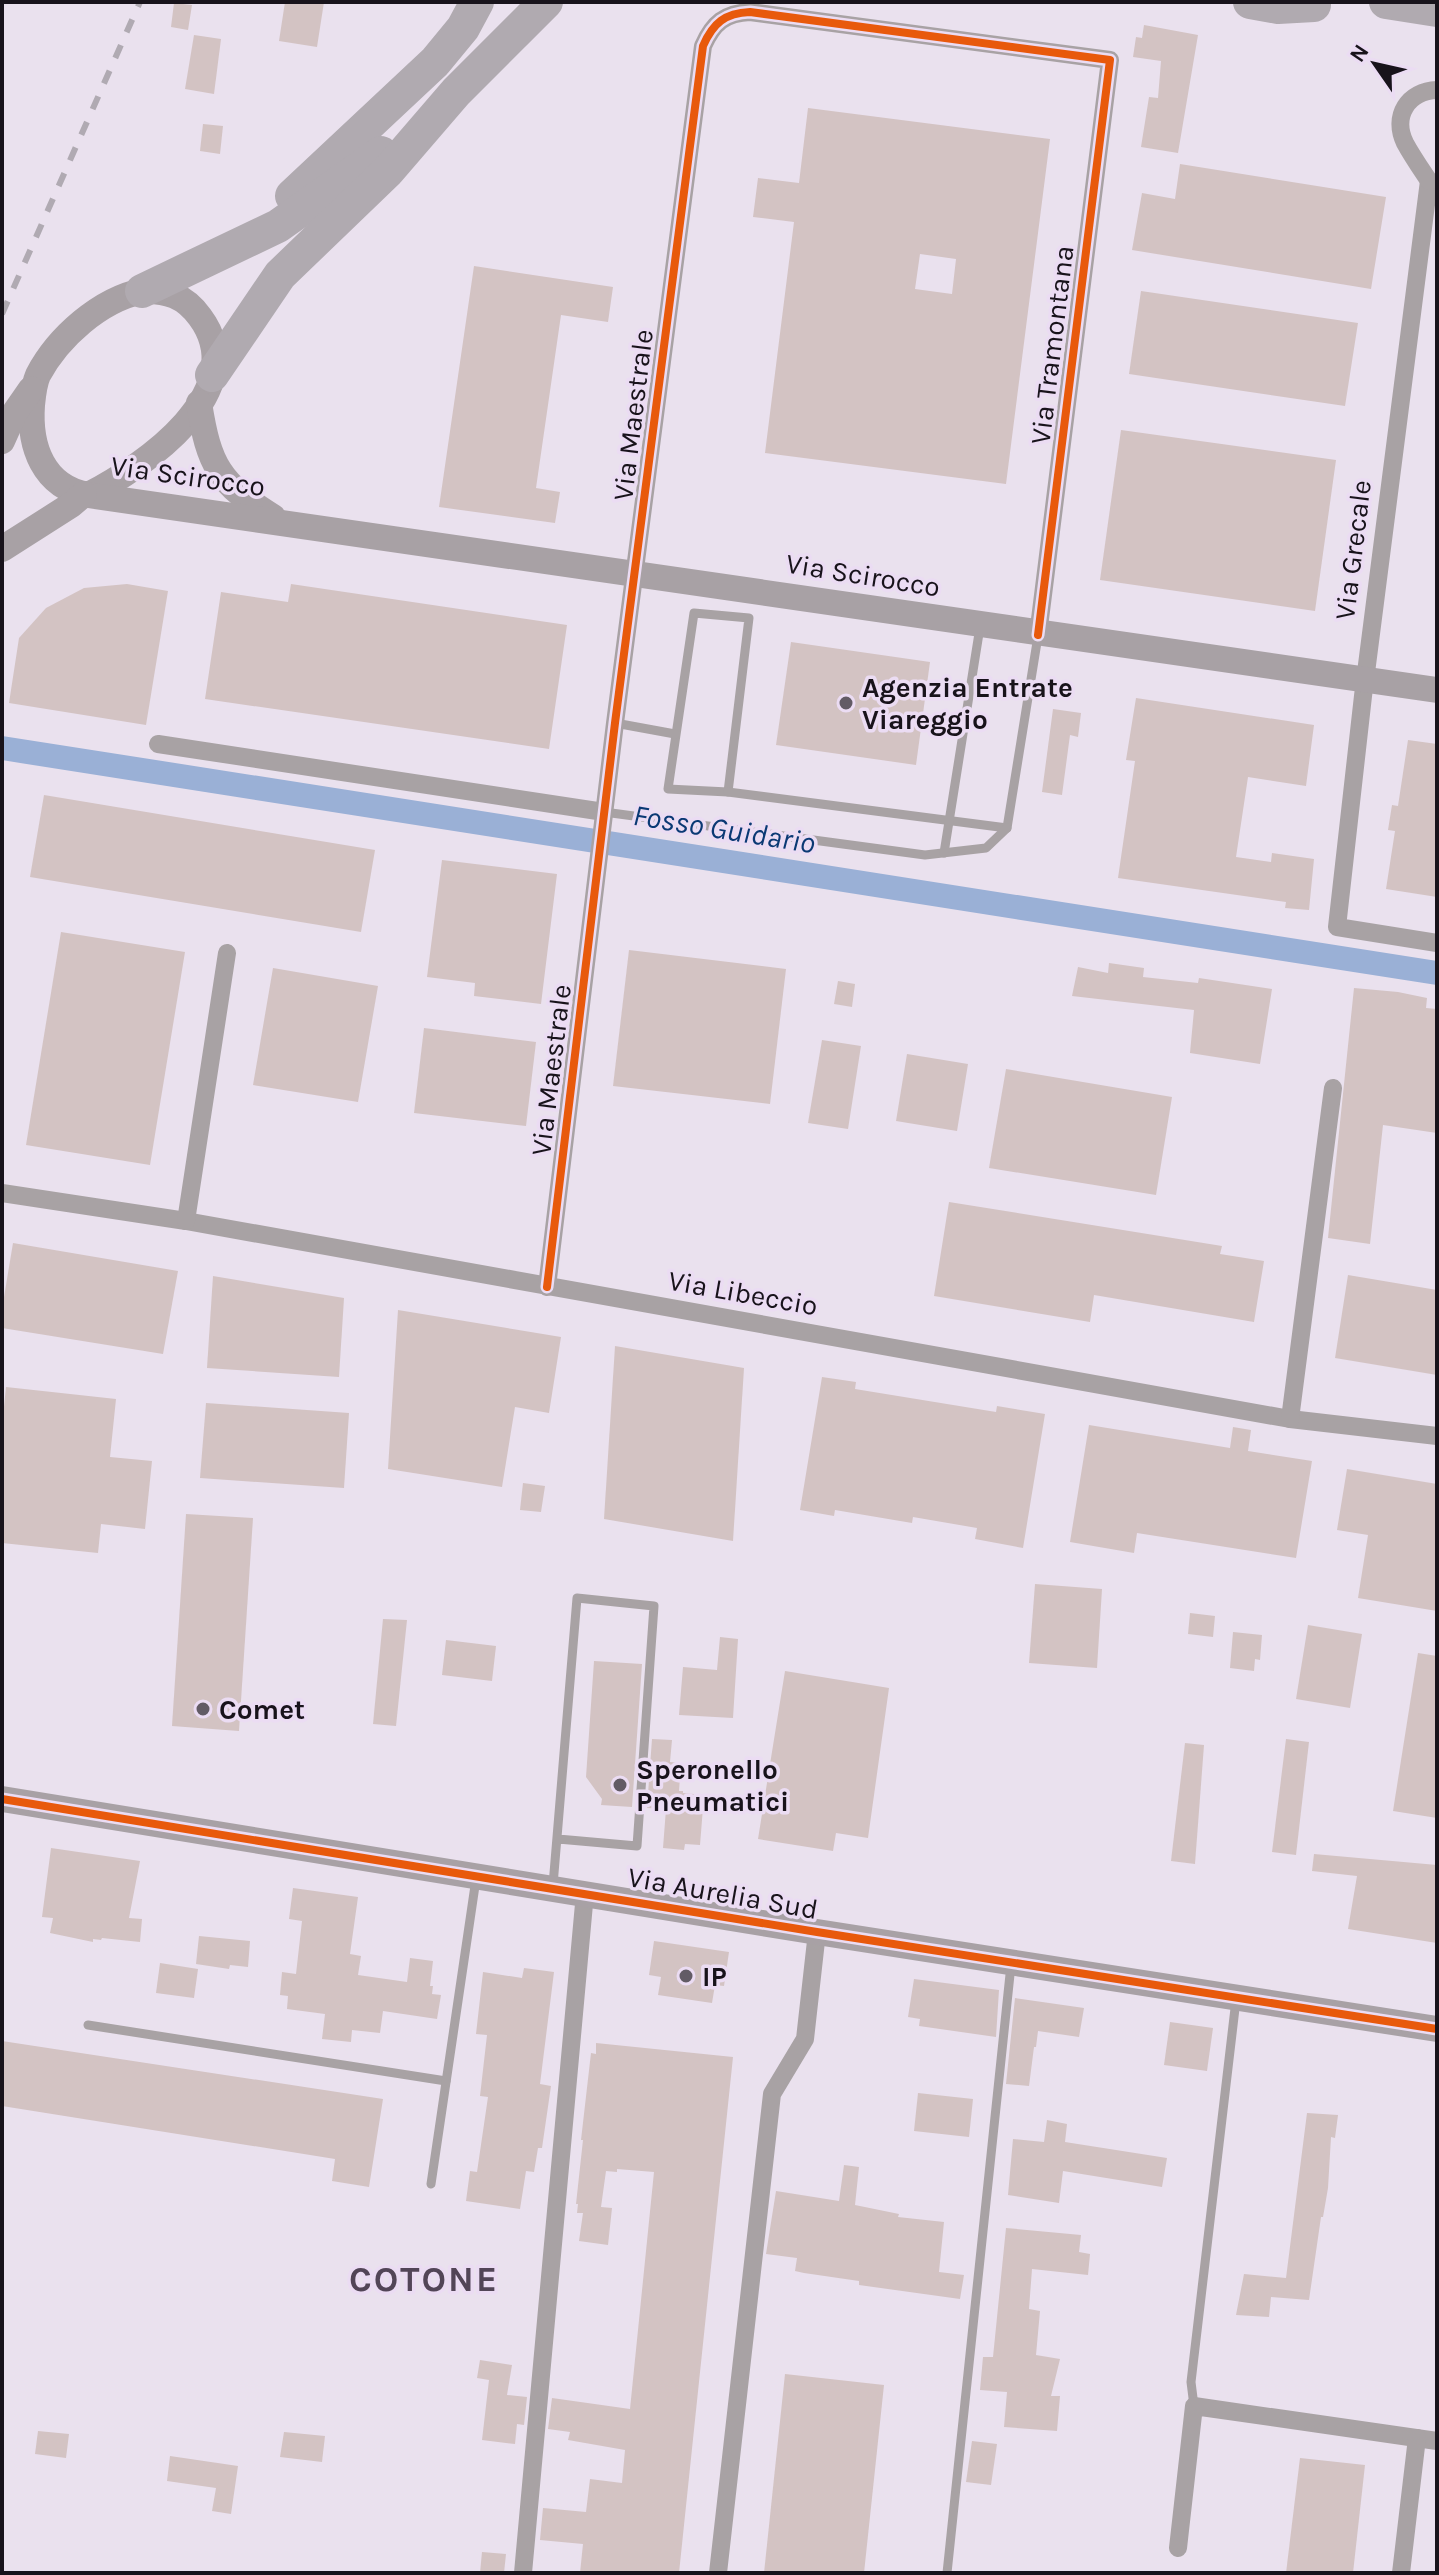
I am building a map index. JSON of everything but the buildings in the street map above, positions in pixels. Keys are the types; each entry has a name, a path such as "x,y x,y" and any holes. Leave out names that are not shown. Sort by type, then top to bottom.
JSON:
{"highway":[{"path":"239,245 435,62 463,28 477,2"},
{"path":"501,45 530,2"},
{"path":"206,389 280,275 388,171 456,92 546,2"},
{"path":"501,45 561,2"},
{"path":"1250,2 1278,7 1314,5"},
{"path":"1386,2 1437,10"},
{"path":"142,291 285,222 337,186 456,92"}],"street":[{"name":"Via Maestrale","path":"547,1287 615,723 703,46 710,31 721,19 734,13 750,12 1110,60"},
{"name":"Via Tramontana","path":"1038,635 1110,60"},
{"path":"1433,178 1404,141 1401,127 1407,103 1424,91 1437,90"},
{"name":"Via Grecale","path":"1433,178 1365,680 1337,927 1437,943"},
{"path":"2,441 15,412 45,364 75,329 109,303 142,291 169,292 186,301 197,312 210,336 206,389 188,420 153,456 127,474 86,494 2,549"},
{"path":"35,382 31,429 37,456 56,482 86,494"},
{"name":"Via Scirocco","path":"206,389 206,439 220,474 236,492 279,522"},
{"name":"Via Scirocco","path":"86,494 635,572 1038,635 1437,690"},
{"path":"158,744 604,817"},
{"path":"186,1221 227,953"},
{"path":"1290,1419 1333,1088"},
{"name":"Via Libeccio","path":"2,1193 186,1221 1290,1419 1437,1436"},
{"name":"Via Aurelia Sud","path":"2,1799 1437,2029"},
{"path":"523,2573 585,1893"},
{"path":"718,2573 772,2094 805,2039 817,1932"},
{"path":"1178,2548 1194,2406 1437,2441"},
{"path":"1401,2573 1417,2438"}],"lane":[{"path":"728,792 749,618 694,613 668,789 728,792 1007,828"},
{"path":"944,853 980,626"},
{"path":"604,817 925,855 986,848 1007,828 1038,635"},
{"path":"615,723 675,734"},
{"path":"552,1888 577,1598 654,1606 637,1846 558,1839"},
{"path":"431,2184 476,1876"},
{"path":"947,2573 1011,1962"},
{"path":"1194,2406 1191,2382 1237,1997"},
{"path":"88,2025 446,2081"}],"waterway":[{"name":"Fosso Guidario","path":"2,748 1437,973"}],"railway":[{"path":"2,314 140,2"}],"cycle path":[{"path":"547,1287 615,723 703,46 711,31 727,17 750,12 1110,60 1038,635"},
{"path":"2,1799 1437,2029"}],"place":[{"name":"Agenzia Entrate Viareggio","path":"846,703"},
{"name":"Comet","path":"203,1709"},
{"name":"Speronello Pneumatici","path":"620,1785"},
{"name":"IP","path":"686,1976"}],"district":[{"name":"COTONE","path":"424,2279"}]}
